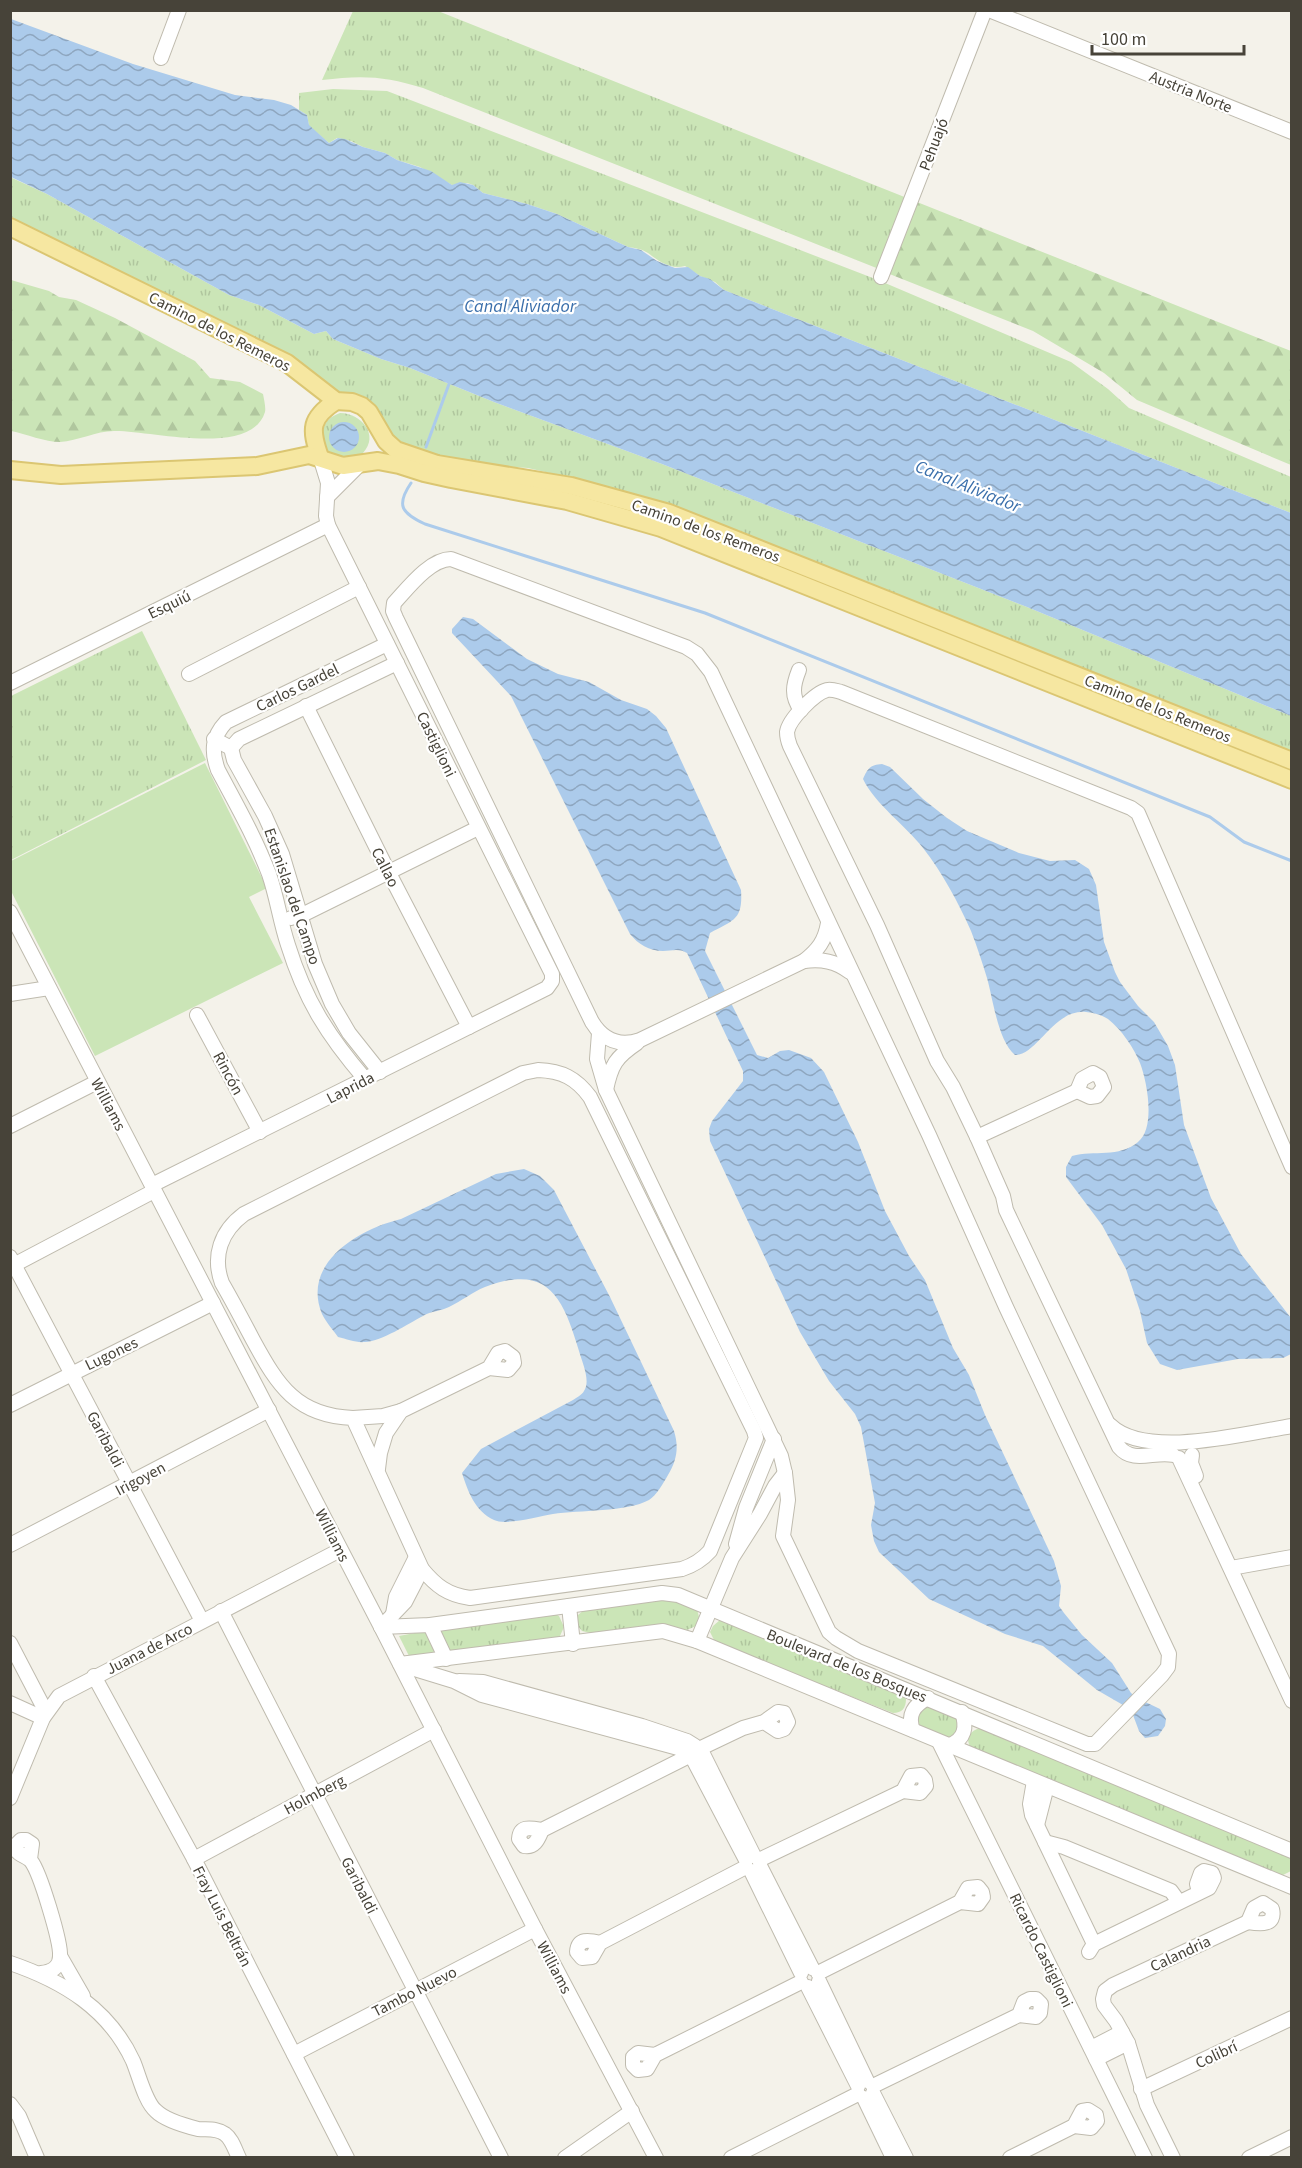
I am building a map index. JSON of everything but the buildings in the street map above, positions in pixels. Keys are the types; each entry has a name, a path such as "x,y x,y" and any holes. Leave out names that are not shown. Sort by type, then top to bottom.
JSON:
{"main road":[{"name":"Camino de los Remeros","path":"10,227 252,344 287,363 336,401 352,402 362,406 369,412 386,441 396,450 421,460 571,486 669,513 1292,761"},
{"path":"320,458 314,440 314,424 325,408 336,401"},
{"path":"359,465 370,457 374,449 377,440 375,421"},
{"name":"Camino de los Remeros","path":"10,470 61,475 257,466 309,455 343,466 378,461 451,479 567,501 661,528 1292,780"}],"street":[{"path":"160,58 179,10"},
{"name":"Austria Norte","path":"987,10 1292,132"},
{"name":"Pehuajó","path":"881,277 987,10"},
{"name":"Castiglioni","path":"320,458 328,483 326,516 328,525 552,974 552,981 547,988"},
{"path":"327,497 359,465"},
{"name":"Esquiú","path":"10,683 328,525"},
{"path":"451,558 686,647 697,654 711,672 851,972 1169,1654 1168,1667 1095,1744 1087,1744 858,1651 829,1632 783,1536 788,1500 785,1473 774,1439 612,1108 597,1059 599,1033 581,1001 393,611 394,603 434,563 451,558"},
{"path":"189,674 359,587"},
{"name":"Carlos Gardel","path":"214,740 217,731 226,722 387,644"},
{"name":"Carlos Gardel","path":"231,748 238,740 397,663"},
{"path":"799,670 793,689 794,697 801,710"},
{"path":"1292,1167 1138,813 1131,808 841,692 827,690 801,710 787,732 790,746 877,925 937,1060 953,1087 1003,1196 1006,1210 1110,1425 1120,1434 1133,1439 1184,1450 1292,1433"},
{"name":"Callao","path":"306,706 469,1027"},
{"path":"214,740 231,748"},
{"name":"Estanislao del Campo","path":"214,740 213,758 257,844 270,877 281,920 301,980 318,1018 338,1048 365,1080"},
{"name":"Estanislao del Campo","path":"231,748 234,760 265,816 282,854 315,964 332,1004 349,1033 380,1072"},
{"path":"281,920 300,916 478,828"},
{"name":"Williams","path":"10,912 535,1929 656,2157"},
{"path":"606,1090 609,1073 618,1057 640,1041 804,961 821,946 826,936 828,923"},
{"path":"804,961 826,960 839,964 851,972"},
{"path":"10,994 50,988"},
{"name":"Laprida","path":"12,1263 260,1132 547,988"},
{"name":"Rincón","path":"197,1015 260,1132"},
{"path":"599,1033 623,1044 640,1041"},
{"path":"353,1418 419,1563 434,1584 445,1591 470,1598 682,1569 703,1559 710,1551 754,1446 756,1438 754,1431 590,1097 582,1085 571,1077 552,1070 523,1073 244,1214 233,1221 226,1231 218,1254 218,1271 222,1283 276,1380 302,1404 319,1412 333,1417 353,1418 375,1417 401,1411 489,1368"},
{"path":"10,1126 97,1082"},
{"path":"976,1137 1077,1091"},
{"name":"Garibaldi","path":"12,1263 202,1621"},
{"name":"Lugones","path":"10,1405 71,1372 213,1303"},
{"name":"Irigoyen","path":"10,1545 269,1410"},
{"path":"378,1469 386,1433 401,1411"},
{"path":"1184,1450 1292,1426"},
{"path":"697,1641 732,1558 746,1508 774,1439"},
{"path":"1184,1450 1234,1567 1289,1683 1292,1701"},
{"path":"732,1558 785,1473"},
{"name":"Juana de Arco","path":"10,1798 45,1715 59,1696 340,1550"},
{"path":"1234,1567 1292,1557"},
{"path":"381,1627 405,1602 419,1563"},
{"name":"Boulevard de los Bosques","path":"381,1627 430,1625 662,1593 678,1595 1292,1851"},
{"path":"569,1606 573,1644"},
{"name":"Garibaldi","path":"221,1611 501,2157"},
{"path":"430,1625 446,1659"},
{"path":"400,1664 663,1631 697,1641 1292,1887"},
{"path":"10,1643 45,1715"},
{"path":"400,1664 454,1681 482,1695 695,1752 810,1977 865,2090 893,2157"},
{"name":"Fray Luis Beltrán","path":"94,1676 194,1860 347,2157"},
{"path":"913,1730 912,1712 920,1702 928,1698"},
{"path":"10,1703 45,1715"},
{"path":"945,1744 956,1743 964,1734 965,1721 962,1712"},
{"path":"542,1830 743,1728 764,1722"},
{"name":"Holmberg","path":"194,1860 434,1730"},
{"name":"Ricardo Castiglioni","path":"945,1744 1144,2157"},
{"path":"1040,1784 1030,1804 1037,1826 1091,1948 1199,1892"},
{"path":"600,1943 753,1863 903,1791"},
{"path":"1045,1842 1064,1846 1171,1892 1179,1902"},
{"path":"30,1859 48,1902 60,1956 78,1989 123,2042 150,2104 155,2111 164,2116 198,2129 218,2130 224,2133 230,2139 239,2157"},
{"path":"655,2055 960,1902"},
{"name":"Calandria","path":"1125,2037 1104,2005 1105,1991 1113,1985 1248,1922"},
{"name":"Tambo Nuevo","path":"294,2054 535,1929"},
{"path":"41,1974 54,1969 60,1956"},
{"path":"10,1963 41,1974 73,1991 90,2005"},
{"path":"730,2157 1019,2015"},
{"name":"Colibrí","path":"1141,2089 1292,2018"},
{"path":"1093,2054 1125,2037 1137,2068 1147,2105 1173,2157"},
{"path":"865,2090 906,2157"},
{"path":"10,2104 19,2116 37,2157"},
{"path":"565,2157 632,2111"},
{"path":"1010,2157 1074,2126"},
{"path":"1249,2157 1292,2137"}],"green space":[{"path":"353,11 438,11 907,198 879,269 423,88 373,78 349,77 322,80"},
{"path":"333,89 387,91 878,280 1071,362 1108,389 1129,408 1291,477 1291,513 724,290 715,282 685,266 674,267 665,264 643,251 628,247 557,214 483,193 467,183 452,185 420,167 351,141 337,138 329,143 309,126 307,115 299,110 299,93"},
{"path":"10,177 47,194 229,295 259,305 314,334 326,331 333,339 381,359 662,464 1027,607 1291,716 1291,756 694,513 580,480 528,468 460,463 412,452 338,395 11,221"},
{"path":"917,202 1291,351 1291,465 1137,400 1104,373 1033,331 887,273"},
{"path":"11,280 49,291 59,297 76,300 115,318 195,361 210,378 240,382 263,394 265,412 256,426 240,434 220,438 173,437 114,431 54,442 11,431"},
{"path":"340,413 348,414 361,421 369,432 370,439 363,453 345,462 324,452 323,445 326,423"},
{"path":"142,631 206,760 11,860 11,696"},
{"path":"205,763 267,888 249,897 283,963 95,1056 11,891 11,861"},
{"path":"668,1598 697,1609 699,1617 696,1626 687,1630 659,1624 590,1633 582,1631 577,1625 578,1615 584,1610"},
{"path":"553,1613 559,1616 564,1627 556,1639 452,1651 449,1650 440,1634 443,1628"},
{"path":"720,1620 725,1620 902,1695 906,1699 905,1705 901,1711 893,1713 719,1644 710,1632"},
{"path":"425,1631 435,1651 409,1656 399,1636"},
{"path":"926,1707 948,1713 955,1718 958,1721 957,1734 946,1737 919,1725 918,1714"},
{"path":"982,1728 1290,1858 1291,1871 1281,1876 971,1748 968,1741 970,1735"}],"water":[{"name":"Canal Aliviador","path":"11,19 133,64 235,95 274,100 291,105 307,115 309,125 329,143 338,138 345,139 431,171 452,185 460,182 473,185 483,193 557,214 628,247 641,250 657,261 675,268 688,267 724,290 1291,513 1291,716 1027,607 662,464 381,359 333,339 326,331 314,334 259,305 229,295 47,194 11,177"},
{"path":"344,422 350,423 358,431 358,443 350,451 344,452 338,451 330,443 329,437 330,431 338,423"},
{"path":"463,617 473,619 527,659 558,674 589,682 621,700 647,709 666,728 741,890 738,913 731,922 710,933 705,951 757,1055 768,1058 780,1051 789,1050 811,1058 824,1072 858,1142 885,1211 909,1256 925,1280 953,1348 969,1375 985,1415 1054,1561 1061,1586 1059,1606 1082,1635 1112,1663 1131,1693 1160,1709 1166,1719 1165,1726 1158,1736 1145,1738 1139,1731 1133,1715 1123,1705 1097,1690 1043,1646 1005,1634 929,1599 879,1552 871,1525 875,1503 861,1427 855,1414 829,1381 800,1332 710,1141 709,1129 712,1121 743,1081 743,1071 687,953 678,950 658,951 649,948 640,944 630,934 511,696 452,633 452,629"},
{"path":"882,764 890,767 923,799 967,831 1019,853 1050,861 1075,860 1089,869 1096,885 1104,942 1115,972 1138,1006 1154,1022 1168,1046 1175,1065 1184,1125 1211,1198 1241,1254 1291,1318 1291,1354 1283,1358 1238,1359 1177,1370 1160,1364 1147,1343 1140,1311 1126,1269 1102,1225 1066,1177 1066,1167 1072,1156 1123,1150 1138,1142 1144,1135 1147,1126 1148,1104 1143,1071 1137,1057 1127,1039 1113,1023 1103,1016 1086,1012 1064,1017 1023,1053 1015,1055 1009,1049 1000,1030 975,942 955,898 923,848 875,797 863,779 870,768"},
{"path":"524,1169 540,1176 554,1190 610,1297 674,1431 677,1448 671,1469 654,1495 640,1504 616,1509 553,1514 499,1522 482,1512 470,1494 462,1473 481,1449 573,1400 582,1394 586,1387 585,1371 566,1315 550,1290 538,1282 524,1279 485,1287 449,1307 426,1314 372,1341 355,1341 338,1337 322,1314 318,1296 320,1279 327,1264 352,1240 496,1174"}],"waterway":[{"path":"426,447 449,384"},
{"path":"411,483 403,497 403,508 425,524 705,613 1210,817 1244,842 1292,861"}]}
